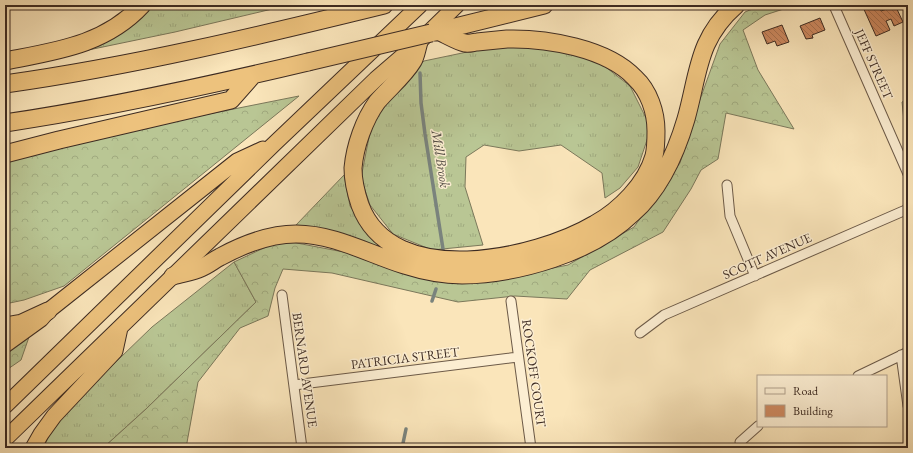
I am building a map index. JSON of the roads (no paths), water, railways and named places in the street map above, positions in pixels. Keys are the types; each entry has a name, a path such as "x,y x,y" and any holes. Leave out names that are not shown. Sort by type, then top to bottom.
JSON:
{"highway":[{"path":"5,61 59,50 95,39 121,25 142,5"},
{"path":"5,406 274,144 420,5"},
{"path":"430,35 464,43 526,39 586,50 602,55 618,63 633,76 646,92 651,102 656,124 654,155 641,182 615,210 596,224 553,243 503,256 462,260 422,256 406,251 390,242 368,222 357,197 354,181 354,163 359,141 365,125 376,104 414,61 430,35 456,5"},
{"path":"5,123 139,100 430,35 489,18 544,5"},
{"path":"174,276 201,268 222,256 258,240 287,234 316,235 332,239 422,271 460,275 480,274 525,266 551,259 597,239 633,214 647,199 662,178 671,160 686,120 701,58 706,45 712,33 724,16 736,5"},
{"path":"5,84 178,54 376,7"},
{"path":"5,440 376,79 430,35"},
{"path":"5,154 231,100 253,75"},
{"path":"5,345 41,319 48,311 237,161 274,144"},
{"path":"5,326 22,323 48,311"},
{"path":"33,448 40,434 54,416 115,351 120,328"}],"street":[{"name":"JEFF STREET","path":"835,8 908,174"},
{"path":"727,185 730,216 755,276"},
{"name":"SCOTT AVENUE","path":"640,334 664,315 908,209"},
{"name":"BERNARD AVENUE","path":"282,295 302,448"},
{"name":"ROCKOFF COURT","path":"511,301 531,448"},
{"path":"860,375 905,353 908,406"},
{"name":"PATRICIA STREET","path":"294,385 518,357"},
{"path":"740,442 757,427"}],"waterway":[{"name":"Mill Brook","path":"420,73 421,103 425,134 443,249"},
{"name":"Mill Brook","path":"432,301 436,289"},
{"name":"Mill Brook","path":"402,448 406,429"}]}
